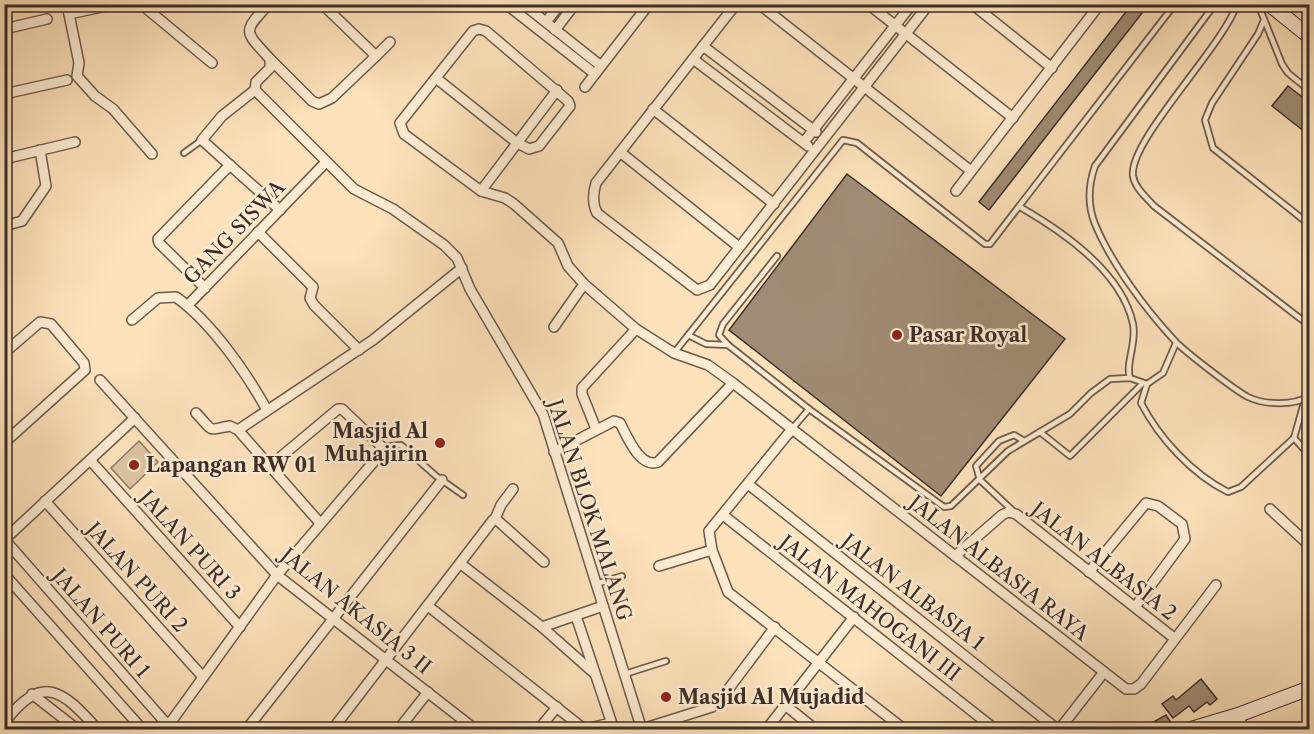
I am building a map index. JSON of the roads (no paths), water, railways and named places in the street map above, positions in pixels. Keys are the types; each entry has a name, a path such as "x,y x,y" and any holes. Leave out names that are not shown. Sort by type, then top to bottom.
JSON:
{"street":[{"path":"116,4 68,9 79,63 77,76 95,96 113,110 153,154"},
{"path":"141,4 212,63"},
{"path":"269,4 249,24 248,29 254,41 270,59 312,101 319,104 332,98 390,42"},
{"path":"322,4 376,56"},
{"path":"506,4 595,74"},
{"path":"523,4 602,66"},
{"path":"546,22 560,4"},
{"path":"555,30 575,4"},
{"path":"585,87 649,4"},
{"path":"736,4 596,183 593,199 597,213 693,289 701,291 710,285 929,4"},
{"path":"759,4 971,171"},
{"path":"868,4 1013,118"},
{"path":"804,142 912,4"},
{"path":"972,4 1052,68"},
{"path":"956,191 1097,8 1086,4"},
{"path":"1269,4 1310,37"},
{"path":"4,29 47,19"},
{"path":"479,29 486,31 557,90 568,100 570,106 539,146 529,149 516,142 436,78 473,31 479,29"},
{"path":"703,46 824,139"},
{"path":"270,59 270,68 256,82 255,90 222,116 202,140 280,210"},
{"path":"693,59 815,150"},
{"name":"JALAN ALBASIA RAYA","path":"436,78 400,123 400,130 481,191 505,198 514,204 558,243 568,266 584,284 636,329 674,353 708,365 733,383 1126,689 1134,689 1141,684 1174,638"},
{"path":"4,94 68,80"},
{"name":"JALAN BLOK MALANG","path":"255,90 354,189 381,202 444,245 462,268 470,289 508,357 535,397 642,729"},
{"path":"481,191 557,90"},
{"path":"653,110 774,204"},
{"path":"4,159 75,142"},
{"path":"4,226 22,221 46,186 40,150"},
{"path":"620,152 739,247"},
{"name":"GANG SISWA","path":"132,320 163,296 176,297 188,305 326,162"},
{"path":"205,288 159,243 158,239 230,165"},
{"path":"258,232 313,287 310,298 314,305 359,350"},
{"path":"238,430 359,350 462,268"},
{"path":"554,327 584,284"},
{"path":"188,305 244,372 267,410"},
{"path":"4,353 40,322 46,321 84,363 85,370 4,443"},
{"path":"596,429 582,394 582,388 636,329"},
{"name":"JALAN AKASIA 3 II","path":"100,380 278,575 476,729"},
{"path":"554,452 607,423 620,423 641,457 646,463 652,465 658,462 733,383"},
{"path":"170,728 203,677 278,575 382,449 342,409 338,409 271,465"},
{"path":"196,413 212,430 217,431 230,426 238,430 320,523"},
{"path":"5,539 135,418"},
{"path":"792,429 710,529 711,546 728,592 905,729"},
{"name":"JALAN PURI 3","path":"90,460 240,627"},
{"path":"246,729 442,480"},
{"name":"JALAN ALBASIA 1","path":"747,484 1057,729"},
{"path":"332,729 495,519 501,505 513,489"},
{"name":"JALAN PURI 2","path":"45,501 203,677"},
{"path":"1089,572 1146,502 1158,506 1182,524 1185,539 1135,608"},
{"path":"1270,509 1310,546"},
{"name":"JALAN ALBASIA 2","path":"955,556 1002,515 1008,512 1016,514 1174,638"},
{"name":"JALAN MAHOGANI III","path":"723,515 996,729"},
{"path":"495,519 544,562"},
{"name":"JALAN PURI 1","path":"5,539 170,728"},
{"path":"659,566 711,546"},
{"path":"460,564 542,627 595,674"},
{"path":"4,574 143,729"},
{"path":"1174,638 1216,585"},
{"path":"428,606 583,729 613,726 576,616"},
{"path":"542,627 603,606"},
{"path":"766,729 854,616"},
{"path":"642,729 712,707 724,695 775,627"},
{"path":"1057,729 1062,726 1104,672"},
{"path":"1188,729 1238,715 1310,688"},
{"path":"398,729 428,692"},
{"path":"32,694 78,729"},
{"path":"4,723 19,704 32,694 60,694 81,710 98,729"},
{"path":"785,705 816,729"},
{"path":"538,729 557,707"},
{"path":"1238,715 1244,729"},
{"path":"456,729 463,720"}],"lane":[{"path":"674,353 843,140 856,143 985,244 991,243 1175,8 1175,4"},
{"path":"1215,4 1095,166 1088,186 1095,224 1119,268 1176,343 1248,397 1280,404 1307,397"},
{"path":"1237,4 1204,59 1138,150 1133,177 1140,191 1154,206 1310,327"},
{"path":"1258,4 1288,73 1310,91"},
{"path":"1264,20 1258,34 1212,103 1205,120 1213,148 1310,225"},
{"path":"184,153 202,140"},
{"path":"1020,207 1075,243 1121,293 1133,324 1135,340 1127,370 1130,378"},
{"path":"777,256 720,330 719,335 728,345 809,409 936,505 951,506 995,463 1024,441 1070,414 1091,393 1110,379 1130,378 1145,383"},
{"path":"688,335 706,344 728,345"},
{"path":"1040,432 1070,456 1145,383 1163,374 1176,343"},
{"path":"1145,383 1142,403 1158,434 1214,485 1227,492 1241,487 1294,438 1307,397"},
{"path":"792,429 809,409"},
{"path":"1016,514 980,480 976,466 999,441 1014,435 1024,441"},
{"path":"1294,438 1310,456"},
{"path":"382,449 401,445 463,495"},
{"path":"596,584 622,576"},
{"path":"625,675 666,661"}],"place":[{"name":"Pasar Royal","path":"897,335"},
{"name":"Masjid Al Muhajirin","path":"440,443"},
{"name":"Lapangan RW 01","path":"134,465"},
{"name":"Masjid Al Mujadid","path":"666,697"}]}
